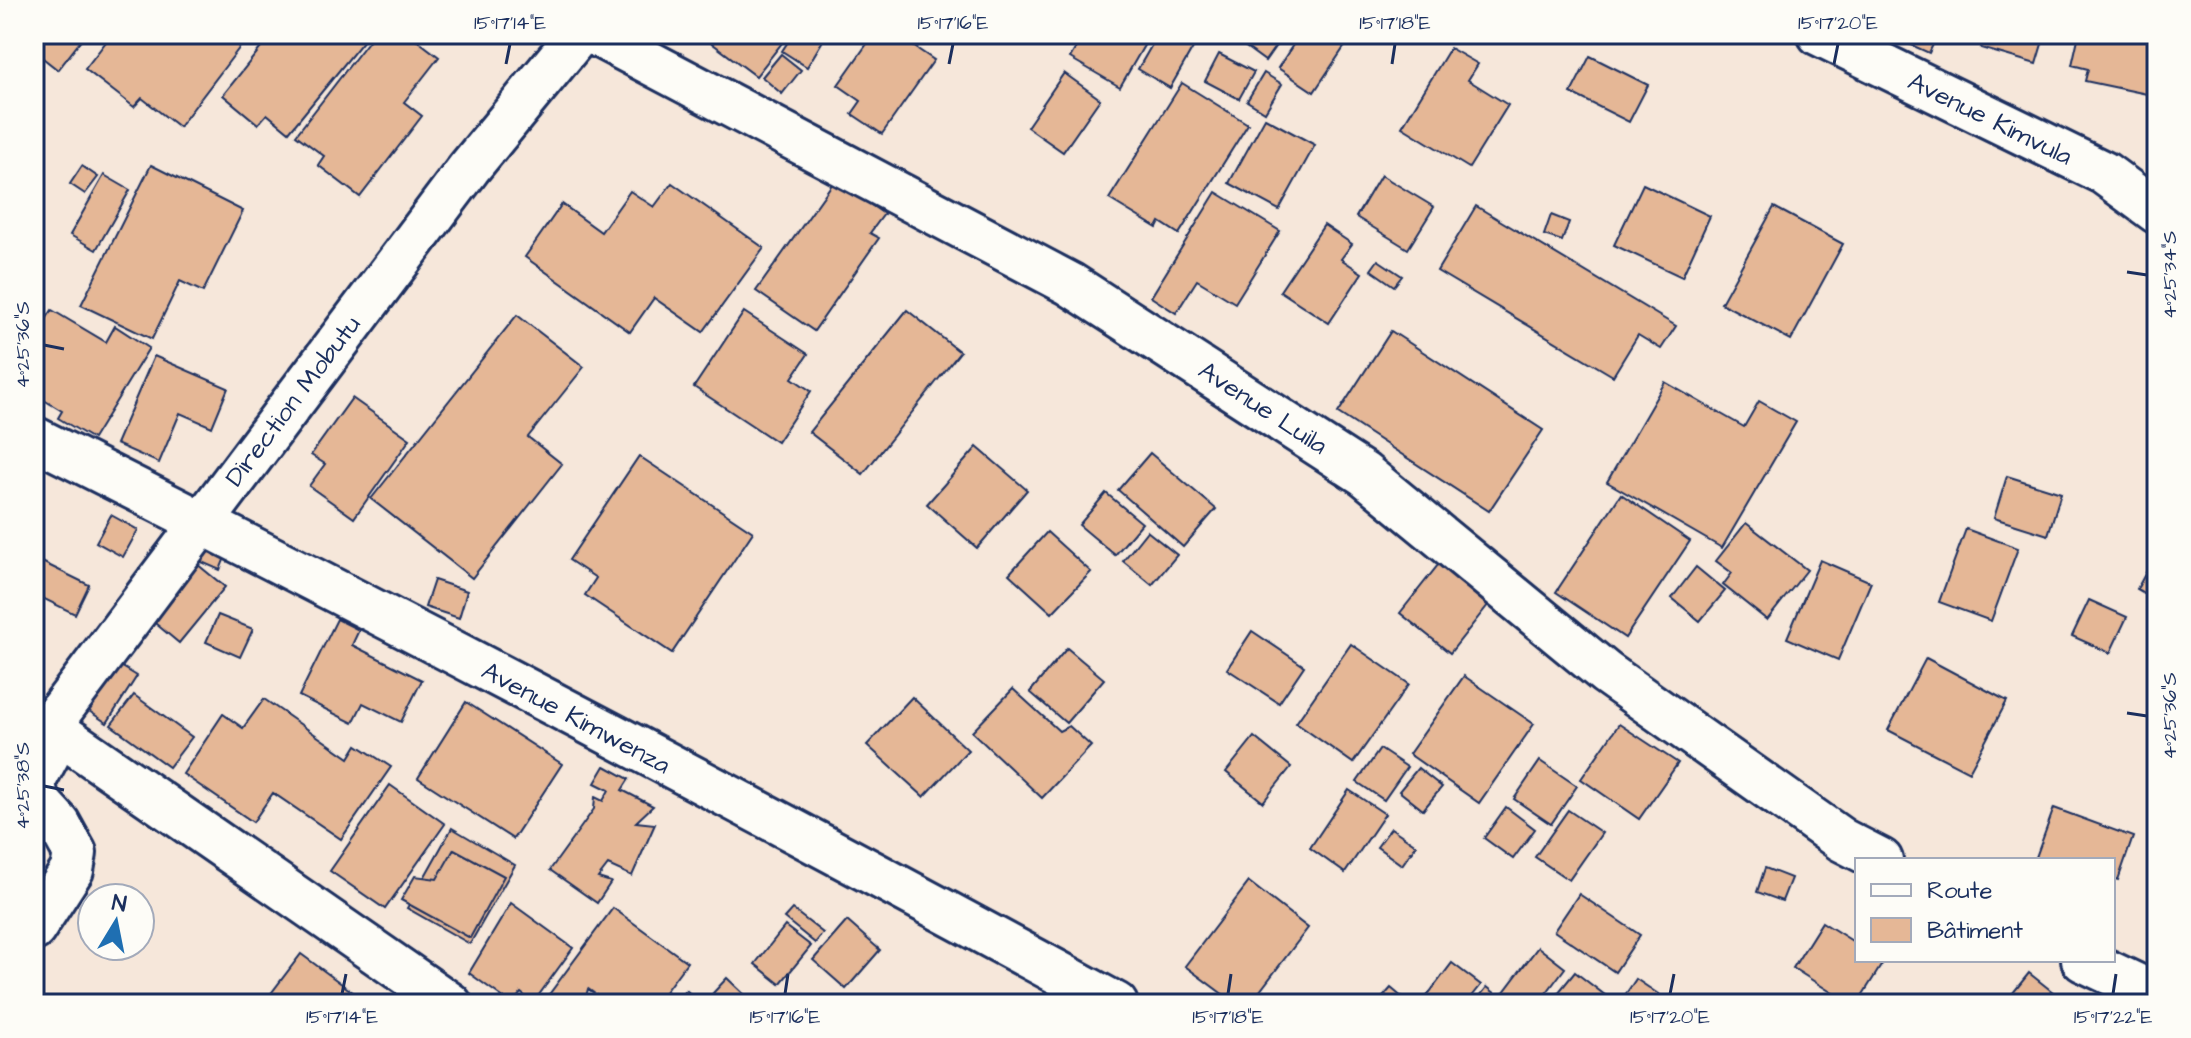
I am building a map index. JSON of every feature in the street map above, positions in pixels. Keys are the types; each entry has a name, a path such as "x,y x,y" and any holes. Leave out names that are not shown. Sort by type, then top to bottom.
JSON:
{"street":[{"name":"Direction Mobutu","path":"34,929 72,870 75,853 59,824 37,800 34,782 48,755 49,726 469,168 579,34"},
{"name":"Avenue Luila","path":"595,34 1097,301 1364,474 1606,673 1842,840 1877,858"},
{"name":"Avenue Kimvula","path":"1819,34 2104,173 2157,212"},
{"name":"Avenue Kimwenza","path":"34,438 202,522 924,900 1116,1004"},
{"path":"49,726 450,1004"},
{"path":"2087,962 2157,995"}],"building":[{"path":"34,34 86,34 58,70 34,51"},
{"path":"112,34 231,34 243,43 179,127 142,98 134,107 85,69"},
{"path":"272,34 369,34 289,132 267,114 258,124 223,95"},
{"path":"374,34 409,34 439,57 404,102 422,116 360,197 318,165 324,156 296,135"},
{"path":"714,34 789,34 756,76 709,41"},
{"path":"793,34 809,34 822,42 807,67 782,51"},
{"path":"874,34 895,34 934,60 882,134 852,114 861,101 838,85"},
{"path":"1084,34 1133,34 1146,42 1120,87 1070,58"},
{"path":"1153,34 1201,34 1170,88 1138,69 1157,36"},
{"path":"1228,34 1284,34 1265,61"},
{"path":"1300,34 1353,34 1314,92 1278,68"},
{"path":"1887,34 1938,34 1929,53"},
{"path":"1986,34 2045,34 2036,64 1981,48"},
{"path":"2079,34 2157,34 2147,94 2085,81 2088,69 2072,65"},
{"path":"1450,48 1478,64 1468,80 1508,105 1469,168 1402,127"},
{"path":"781,54 801,70 782,94 762,77"},
{"path":"1219,54 1254,72 1239,99 1205,81"},
{"path":"1590,56 1648,85 1629,122 1571,93"},
{"path":"1064,73 1100,99 1063,152 1027,127"},
{"path":"1264,73 1282,84 1265,112 1247,101"},
{"path":"1182,83 1248,124 1179,234 1160,222 1157,228 1109,199"},
{"path":"1265,118 1315,145 1279,210 1229,183"},
{"path":"151,165 243,211 203,292 180,281 152,339 81,305"},
{"path":"82,166 98,177 85,194 70,184"},
{"path":"104,175 130,190 96,250 70,235"},
{"path":"1381,175 1434,207 1408,249 1356,217"},
{"path":"835,180 884,214 870,233 879,238 814,331 756,291"},
{"path":"672,183 764,248 703,332 654,298 630,332 525,257 562,204 601,232 630,191 654,207"},
{"path":"1643,184 1710,216 1682,277 1614,245"},
{"path":"1216,192 1280,231 1235,303 1197,280 1176,313 1151,297"},
{"path":"1476,206 1676,326 1661,349 1638,335 1613,376 1437,271"},
{"path":"1774,207 1843,244 1791,340 1721,303"},
{"path":"1551,215 1569,222 1562,241 1544,235"},
{"path":"1324,225 1352,244 1341,259 1362,273 1329,323 1280,291"},
{"path":"1378,260 1402,276 1394,286 1371,270"},
{"path":"52,310 106,342 115,326 149,348 93,439 58,418 62,411 34,394 34,359 37,355 34,353 34,338"},
{"path":"907,310 960,352 863,474 809,432"},
{"path":"744,312 808,354 792,378 811,391 777,442 694,387"},
{"path":"517,315 584,367 528,437 562,464 472,578 371,499"},
{"path":"1391,331 1543,430 1489,511 1338,413"},
{"path":"154,356 228,388 212,427 180,413 159,463 116,444"},
{"path":"1665,382 1744,427 1759,401 1796,422 1722,548 1607,482"},
{"path":"352,398 410,439 354,518 309,486 325,464 311,455"},
{"path":"977,447 1027,490 977,548 927,504"},
{"path":"1150,453 1216,509 1183,547 1118,490"},
{"path":"639,456 753,532 672,653 585,595 596,578 569,560"},
{"path":"2007,476 2061,493 2048,535 1994,518"},
{"path":"1106,493 1142,523 1115,555 1079,525"},
{"path":"1621,494 1690,541 1625,638 1556,592"},
{"path":"111,515 138,530 123,557 96,542"},
{"path":"1746,523 1807,570 1767,620 1723,585 1732,573 1716,561"},
{"path":"1966,529 2018,548 1991,621 1939,602"},
{"path":"1147,531 1177,555 1152,585 1123,561"},
{"path":"1047,532 1091,572 1052,613 1009,574"},
{"path":"207,536 230,545 220,570 197,560"},
{"path":"2157,552 2157,615 2148,610 2154,599 2137,589"},
{"path":"1442,560 1492,600 1450,653 1400,613"},
{"path":"1820,560 1871,582 1838,660 1787,638"},
{"path":"42,562 89,585 75,614 34,594 34,580"},
{"path":"197,564 225,587 179,643 150,619"},
{"path":"1696,567 1725,591 1700,621 1672,598"},
{"path":"434,580 467,591 459,618 425,607"},
{"path":"2089,600 2127,617 2110,653 2072,636"},
{"path":"218,615 253,629 240,657 206,642"},
{"path":"337,619 359,630 352,645 422,680 401,722 363,703 353,723 299,696"},
{"path":"1252,631 1304,666 1279,703 1227,669"},
{"path":"1351,644 1409,684 1353,763 1296,723"},
{"path":"1067,648 1104,679 1066,723 1030,692"},
{"path":"1926,658 2007,701 1969,772 1888,730"},
{"path":"119,665 137,676 107,723 89,711"},
{"path":"1464,676 1534,724 1479,803 1409,754"},
{"path":"1013,689 1059,731 1069,726 1091,746 1042,798 972,732"},
{"path":"134,695 192,737 169,767 111,725"},
{"path":"912,697 968,750 924,797 867,745"},
{"path":"264,699 349,758 357,745 391,767 341,839 273,793 253,822 183,774 223,714 243,728"},
{"path":"466,702 562,764 513,839 418,778"},
{"path":"1619,724 1678,763 1639,819 1581,779"},
{"path":"1254,737 1291,767 1263,802 1226,772"},
{"path":"1380,749 1407,767 1384,800 1357,782"},
{"path":"1540,761 1577,786 1551,824 1514,799"},
{"path":"605,766 629,779 622,790 653,806 636,822 655,824 632,876 608,865 598,878 611,882 597,903 550,870 594,809 595,797 603,801 609,790 595,783"},
{"path":"1418,768 1442,787 1423,810 1399,791"},
{"path":"390,785 445,824 385,909 330,871"},
{"path":"1349,790 1385,814 1345,873 1310,848"},
{"path":"1506,807 1535,829 1513,859 1484,838"},
{"path":"2054,808 2133,837 2118,880 2115,879 2115,858 2036,858"},
{"path":"1568,810 1602,833 1569,880 1535,857"},
{"path":"452,828 515,865 470,944 407,908"},
{"path":"1391,828 1416,845 1402,865 1377,847"},
{"path":"454,849 504,876 470,938 401,900 415,876 437,879"},
{"path":"1765,868 1791,878 1782,901 1757,892"},
{"path":"1249,882 1308,928 1250,1004 1236,1004 1185,966"},
{"path":"1579,894 1640,935 1615,972 1554,931"},
{"path":"511,903 573,948 533,1003 521,993 512,1004 469,973"},
{"path":"613,908 687,962 656,1004 609,1004 588,989 584,1004 542,1004"},
{"path":"792,909 823,933 815,943 784,918"},
{"path":"847,921 880,950 846,989 813,960"},
{"path":"1822,922 1855,943 1855,962 1883,962 1857,1004 1850,1004 1793,968"},
{"path":"785,926 811,946 780,984 755,964"},
{"path":"1538,947 1565,968 1538,1004 1474,1004 1487,987 1500,997"},
{"path":"301,954 369,1004 263,1004"},
{"path":"1452,963 1481,985 1466,1004 1421,1004"},
{"path":"1575,972 1610,999 1606,1004 1549,1004"},
{"path":"2029,973 2068,1004 2004,1004"},
{"path":"727,978 749,999 743,1004 725,1004 713,993"},
{"path":"1636,979 1673,1004 1619,1004"},
{"path":"1391,988 1410,1004 1377,1004"},
{"path":"686,990 701,1004 673,1004"}]}
